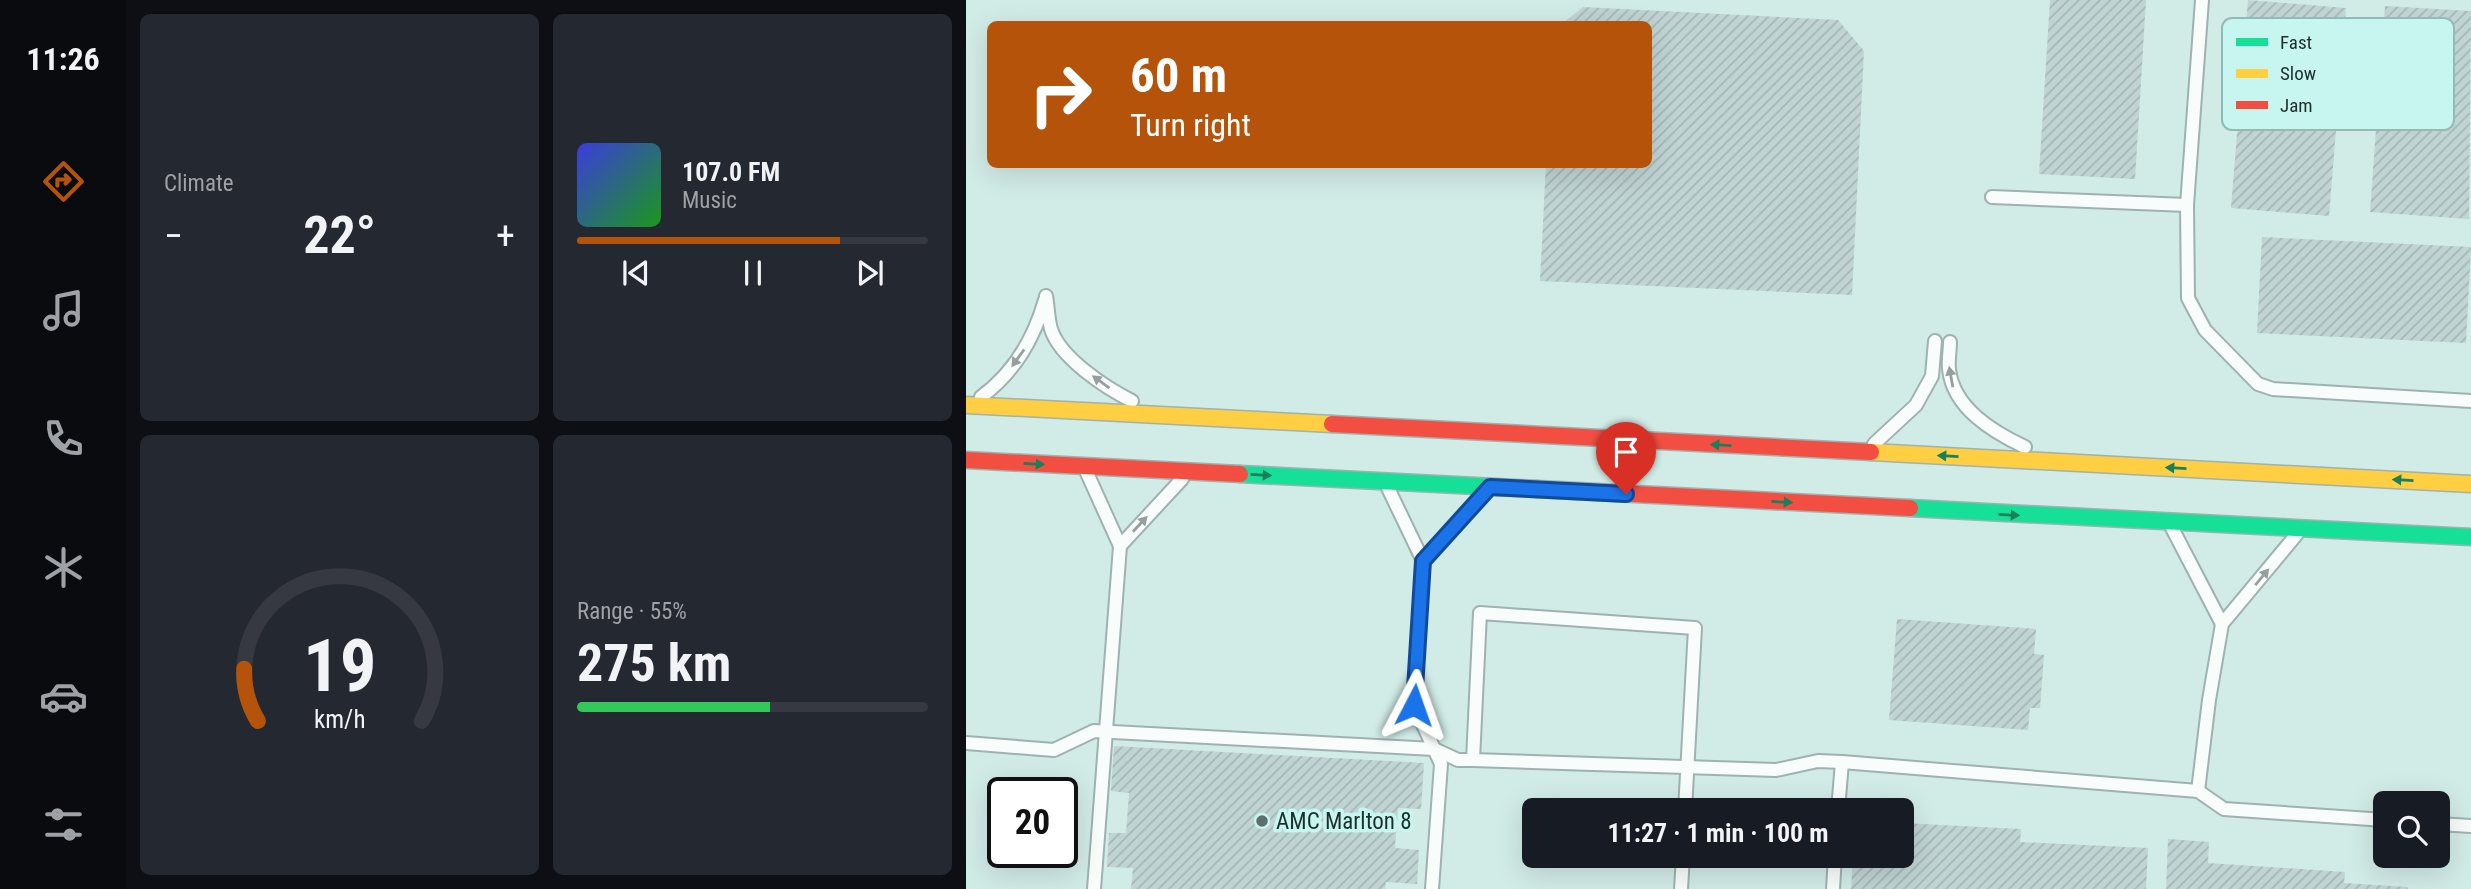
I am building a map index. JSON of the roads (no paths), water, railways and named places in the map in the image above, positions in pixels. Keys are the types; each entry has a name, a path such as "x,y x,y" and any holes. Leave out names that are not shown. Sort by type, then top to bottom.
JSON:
{"highway":[{"path":"968,405 2471,484"},
{"path":"966,460 2471,537"}],"lane":[{"path":"2202,0 2187,205 2188,298 2205,330 2259,384 2273,389 2471,401"},
{"path":"1992,197 2187,205"},
{"path":"968,405 996,386 1021,355 1038,324 1046,296 1052,330 1069,356 1119,394 1161,415"},
{"path":"1864,452 1916,405 1931,376 1935,341"},
{"path":"1950,342 1949,369 1954,389 1974,415 1985,425 2014,442 2057,462"},
{"path":"1084,466 1120,546 1094,889"},
{"path":"1120,546 1189,472"},
{"path":"1385,482 1423,561 1414,705 1441,764 1432,889"},
{"path":"1423,561 1490,487"},
{"path":"2169,523 2222,624"},
{"path":"2198,791 2222,624 2301,529"},
{"path":"1473,760 1480,613 1695,628 1686,798"},
{"path":"966,743 1054,750 1094,731 1434,749 1458,760 1776,770 1818,761 1842,762 2198,791 2224,809 2373,819"},
{"path":"1839,798 1842,762"},
{"path":"2450,825 2471,826"},
{"path":"1681,889 1682,868"},
{"path":"1833,889 1834,868"}],"place":[{"name":"AMC Marlton 8","path":"1262,821"}]}
